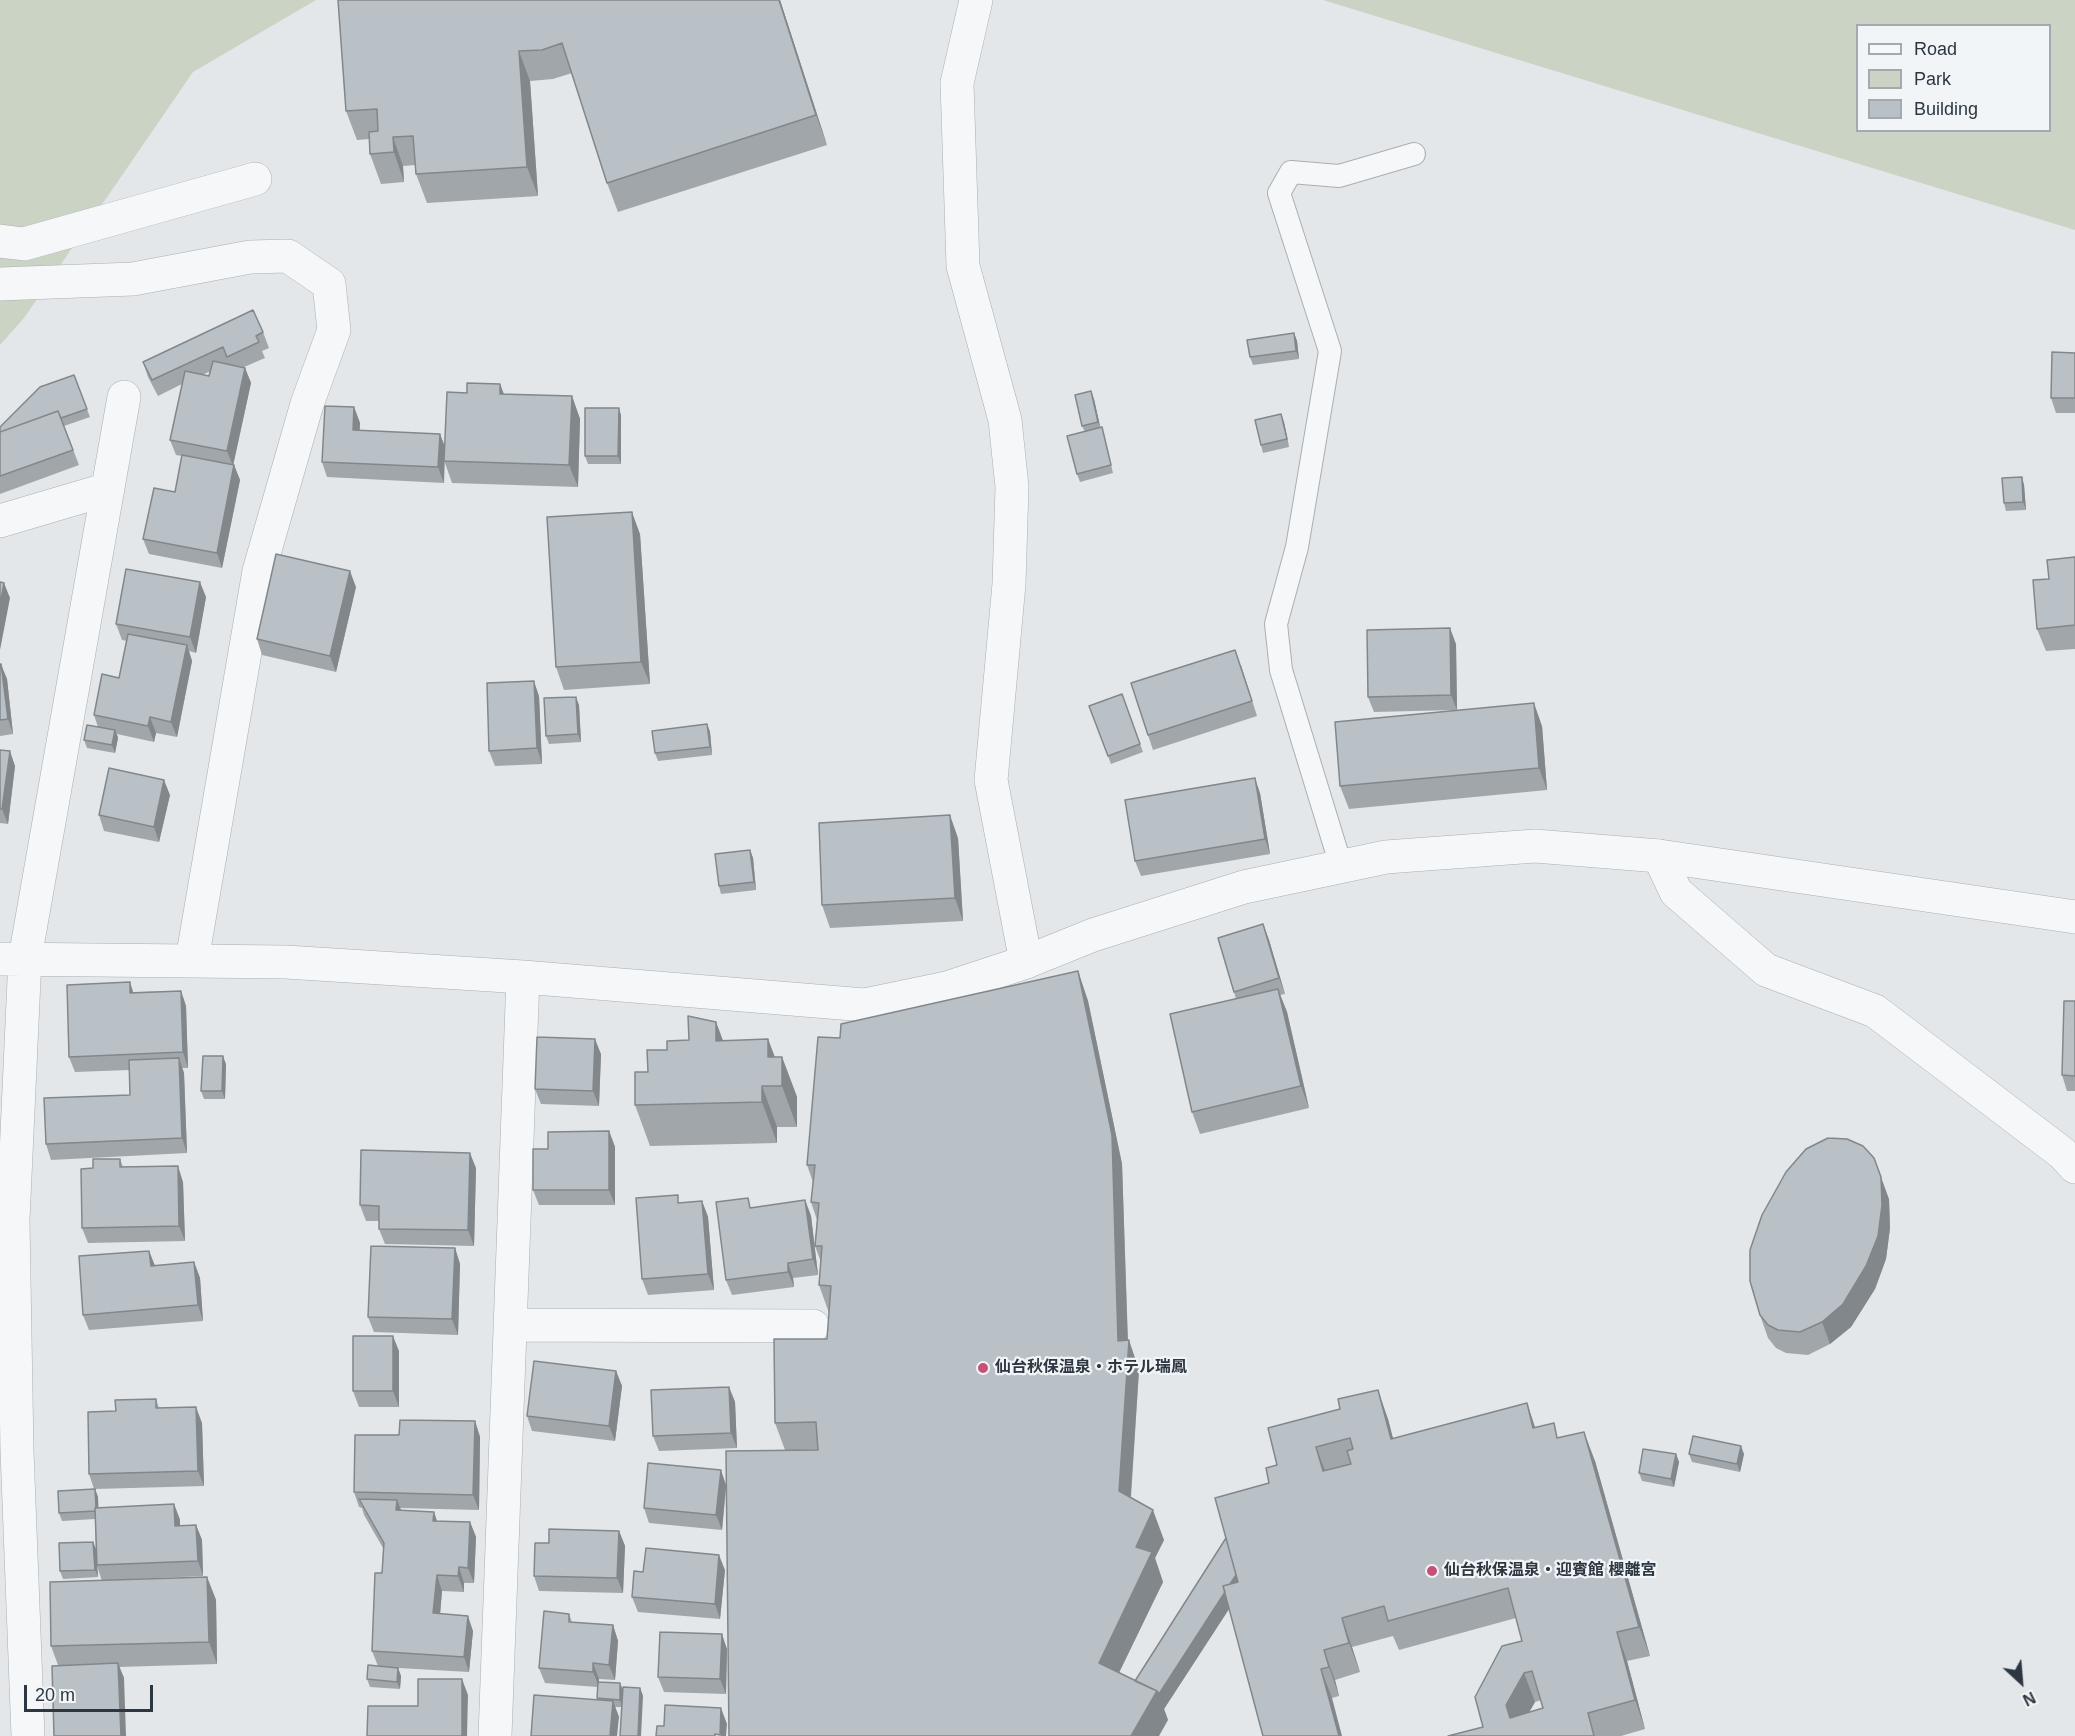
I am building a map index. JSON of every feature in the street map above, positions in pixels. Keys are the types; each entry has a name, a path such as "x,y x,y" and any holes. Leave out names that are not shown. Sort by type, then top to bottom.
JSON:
{"street":[{"path":"976,0 957,83 963,266 1005,420 1011,487 1009,584 991,780 1026,962"},
{"path":"0,241 24,244 255,179"},
{"path":"0,284 133,279 250,257 288,256 329,284 334,330 307,404 259,571 192,960"},
{"path":"27,1736 8,1452 7,1220 13,958 108,489 124,397"},
{"path":"0,521 108,489"},
{"path":"13,958 286,962 523,977 865,1005 947,988 1026,962 1093,935 1244,887 1386,857 1535,846 1659,856 2075,917"},
{"path":"1659,856 1676,892 1766,970 1875,1011 2062,1153 2075,1167"},
{"path":"495,1736 523,977"},
{"path":"510,1325 813,1326"}],"lane":[{"path":"1341,866 1281,670 1275,624 1297,547 1330,351 1279,193 1291,172 1339,176 1414,154"}],"green space":[{"path":"0,0 316,0 193,72 24,318 0,345"},
{"path":"1323,0 2075,0 2075,230"}],"building":[{"path":"338,0 779,0 816,115 607,183 562,43 542,50 519,51 527,167 416,174 413,136 393,137 394,152 370,154 369,132 378,131 377,109 346,111"},
{"path":"253,310 263,332 256,336 259,342 227,357 223,347 152,380 143,362"},
{"path":"1294,333 1296,351 1250,357 1247,340"},
{"path":"2052,352 2075,353 2075,398 2051,398"},
{"path":"213,361 245,368 227,451 170,440 185,371 209,376"},
{"path":"74,375 87,409 61,418 58,411 0,432 0,427 40,387"},
{"path":"467,383 500,384 500,394 572,396 569,465 444,461 447,392 467,393"},
{"path":"1091,391 1098,422 1082,426 1075,395"},
{"path":"325,406 354,407 353,430 440,434 438,467 322,462"},
{"path":"585,408 619,408 618,456 585,456"},
{"path":"58,411 73,450 0,476 0,432"},
{"path":"1281,414 1287,439 1261,445 1255,420"},
{"path":"1102,427 1111,465 1077,474 1067,436"},
{"path":"182,455 234,465 217,553 143,539 154,488 175,492"},
{"path":"2022,477 2023,502 2004,503 2002,478"},
{"path":"632,512 641,662 556,667 547,517"},
{"path":"276,554 350,571 330,656 257,639"},
{"path":"2075,557 2075,625 2037,629 2033,580 2049,579 2047,560"},
{"path":"126,569 200,582 190,637 116,624"},
{"path":"0,582 4,583 0,606"},
{"path":"1450,628 1451,695 1368,697 1367,630"},
{"path":"128,634 187,645 171,722 150,717 148,726 94,715 102,674 119,678"},
{"path":"1235,650 1252,701 1148,735 1131,683"},
{"path":"0,664 8,719 0,720"},
{"path":"534,681 537,748 489,751 487,683"},
{"path":"1122,694 1140,744 1108,756 1089,706"},
{"path":"576,697 578,734 546,736 544,698"},
{"path":"1534,703 1539,768 1340,786 1335,722"},
{"path":"707,724 710,747 655,753 652,731"},
{"path":"87,725 115,730 112,745 84,740"},
{"path":"0,750 10,751 2,809 0,809"},
{"path":"109,768 164,780 154,827 99,815"},
{"path":"1255,778 1265,839 1135,861 1125,800"},
{"path":"950,815 955,898 822,905 819,823"},
{"path":"750,850 754,882 719,886 715,854"},
{"path":"1263,924 1279,978 1234,992 1218,938"},
{"name":"仙台秋保温泉・ホテル瑞鳳","path":"1078,971 1112,1135 1118,1341 1129,1340 1119,1491 1153,1510 1136,1547 1152,1552 1099,1663 1157,1691 1131,1736 729,1736 726,1451 818,1450 816,1422 775,1423 774,1339 827,1339 831,1286 819,1285 822,1246 815,1246 819,1203 811,1202 815,1165 807,1165 818,1037 840,1038 841,1024"},
{"path":"130,982 130,993 181,991 183,1052 69,1057 67,985"},
{"path":"1278,989 1301,1086 1192,1112 1170,1014"},
{"path":"2064,1001 2075,1001 2075,1076 2062,1075"},
{"path":"688,1016 716,1022 716,1041 768,1039 768,1057 782,1057 782,1086 762,1086 762,1102 635,1105 635,1072 648,1072 647,1050 667,1050 667,1041 689,1040"},
{"path":"537,1037 595,1039 593,1091 535,1089"},
{"path":"203,1056 223,1056 222,1091 201,1091"},
{"path":"179,1058 182,1138 46,1144 44,1098 130,1095 129,1060"},
{"path":"609,1131 609,1190 533,1190 533,1149 548,1149 548,1132"},
{"path":"1828,1138 1847,1139 1863,1146 1874,1158 1881,1177 1882,1205 1878,1236 1866,1266 1843,1304 1822,1322 1800,1332 1778,1330 1768,1325 1760,1315 1750,1281 1750,1250 1762,1215 1786,1172 1806,1149"},
{"path":"361,1150 470,1153 468,1230 379,1229 379,1206 360,1205"},
{"path":"93,1159 120,1159 120,1167 178,1166 179,1226 82,1228 81,1169 93,1168"},
{"path":"678,1195 678,1203 702,1201 708,1274 642,1279 636,1198"},
{"path":"748,1198 750,1208 805,1200 813,1259 788,1263 788,1272 726,1280 716,1202"},
{"path":"371,1246 455,1248 452,1319 368,1317"},
{"path":"149,1251 151,1266 194,1262 198,1305 83,1315 79,1256"},
{"path":"353,1336 393,1336 393,1391 353,1391"},
{"path":"534,1361 616,1371 609,1426 527,1416"},
{"path":"729,1387 731,1433 653,1436 651,1390"},
{"name":"仙台秋保温泉・迎賓館 櫻離宮","path":"1378,1390 1391,1439 1527,1403 1533,1428 1554,1423 1557,1438 1584,1432 1639,1627 1617,1632 1635,1700 1588,1713 1594,1736 1448,1736 1483,1727 1475,1697 1502,1646 1522,1641 1508,1588 1388,1621 1384,1606 1342,1618 1349,1643 1324,1650 1329,1667 1321,1669 1339,1736 1263,1736 1223,1586 1238,1582 1215,1498 1269,1483 1266,1468 1277,1465 1268,1428 1340,1409 1338,1399","holes":["1350,1438 1353,1449 1347,1451 1351,1464 1323,1471 1316,1447","1532,1671 1543,1708 1510,1718 1506,1705 1524,1673"]},
{"path":"156,1399 156,1408 196,1407 198,1471 89,1474 88,1412 116,1411 115,1400"},
{"path":"400,1420 475,1421 473,1495 354,1492 355,1435 399,1435"},
{"path":"1693,1436 1741,1446 1737,1464 1689,1454"},
{"path":"1643,1449 1676,1454 1671,1479 1639,1473"},
{"path":"648,1463 721,1470 716,1515 644,1508"},
{"path":"95,1489 95,1511 59,1513 58,1491"},
{"path":"359,1499 397,1500 396,1510 434,1512 433,1521 470,1522 468,1568 459,1567 458,1576 437,1575 433,1613 468,1616 464,1657 372,1651 375,1573 382,1573 384,1543"},
{"path":"174,1504 175,1526 196,1525 198,1561 97,1565 95,1508"},
{"path":"549,1529 619,1531 617,1578 534,1576 535,1543 549,1543"},
{"path":"1226,1538 1236,1575 1230,1584 1223,1586 1225,1592 1159,1694 1135,1681"},
{"path":"93,1542 95,1570 60,1571 59,1543"},
{"path":"646,1548 719,1555 715,1604 632,1597 634,1571 643,1572"},
{"path":"207,1577 209,1642 51,1646 50,1582"},
{"path":"544,1611 569,1614 569,1622 613,1625 609,1665 593,1663 593,1672 539,1668"},
{"path":"660,1632 722,1634 720,1679 658,1677"},
{"path":"118,1663 121,1736 54,1736 52,1666"},
{"path":"368,1665 398,1668 397,1682 367,1679"},
{"path":"418,1679 462,1679 462,1736 367,1736 368,1706 418,1706"},
{"path":"598,1682 620,1683 620,1700 597,1698"},
{"path":"623,1687 640,1688 638,1736 620,1736"},
{"path":"534,1695 613,1701 610,1736 531,1736"},
{"path":"665,1705 721,1708 720,1735 656,1736 657,1726 664,1726"}],"place":[{"name":"仙台秋保温泉・ホテル瑞鳳","path":"983,1368"},
{"name":"仙台秋保温泉・迎賓館 櫻離宮","path":"1432,1571"}]}
